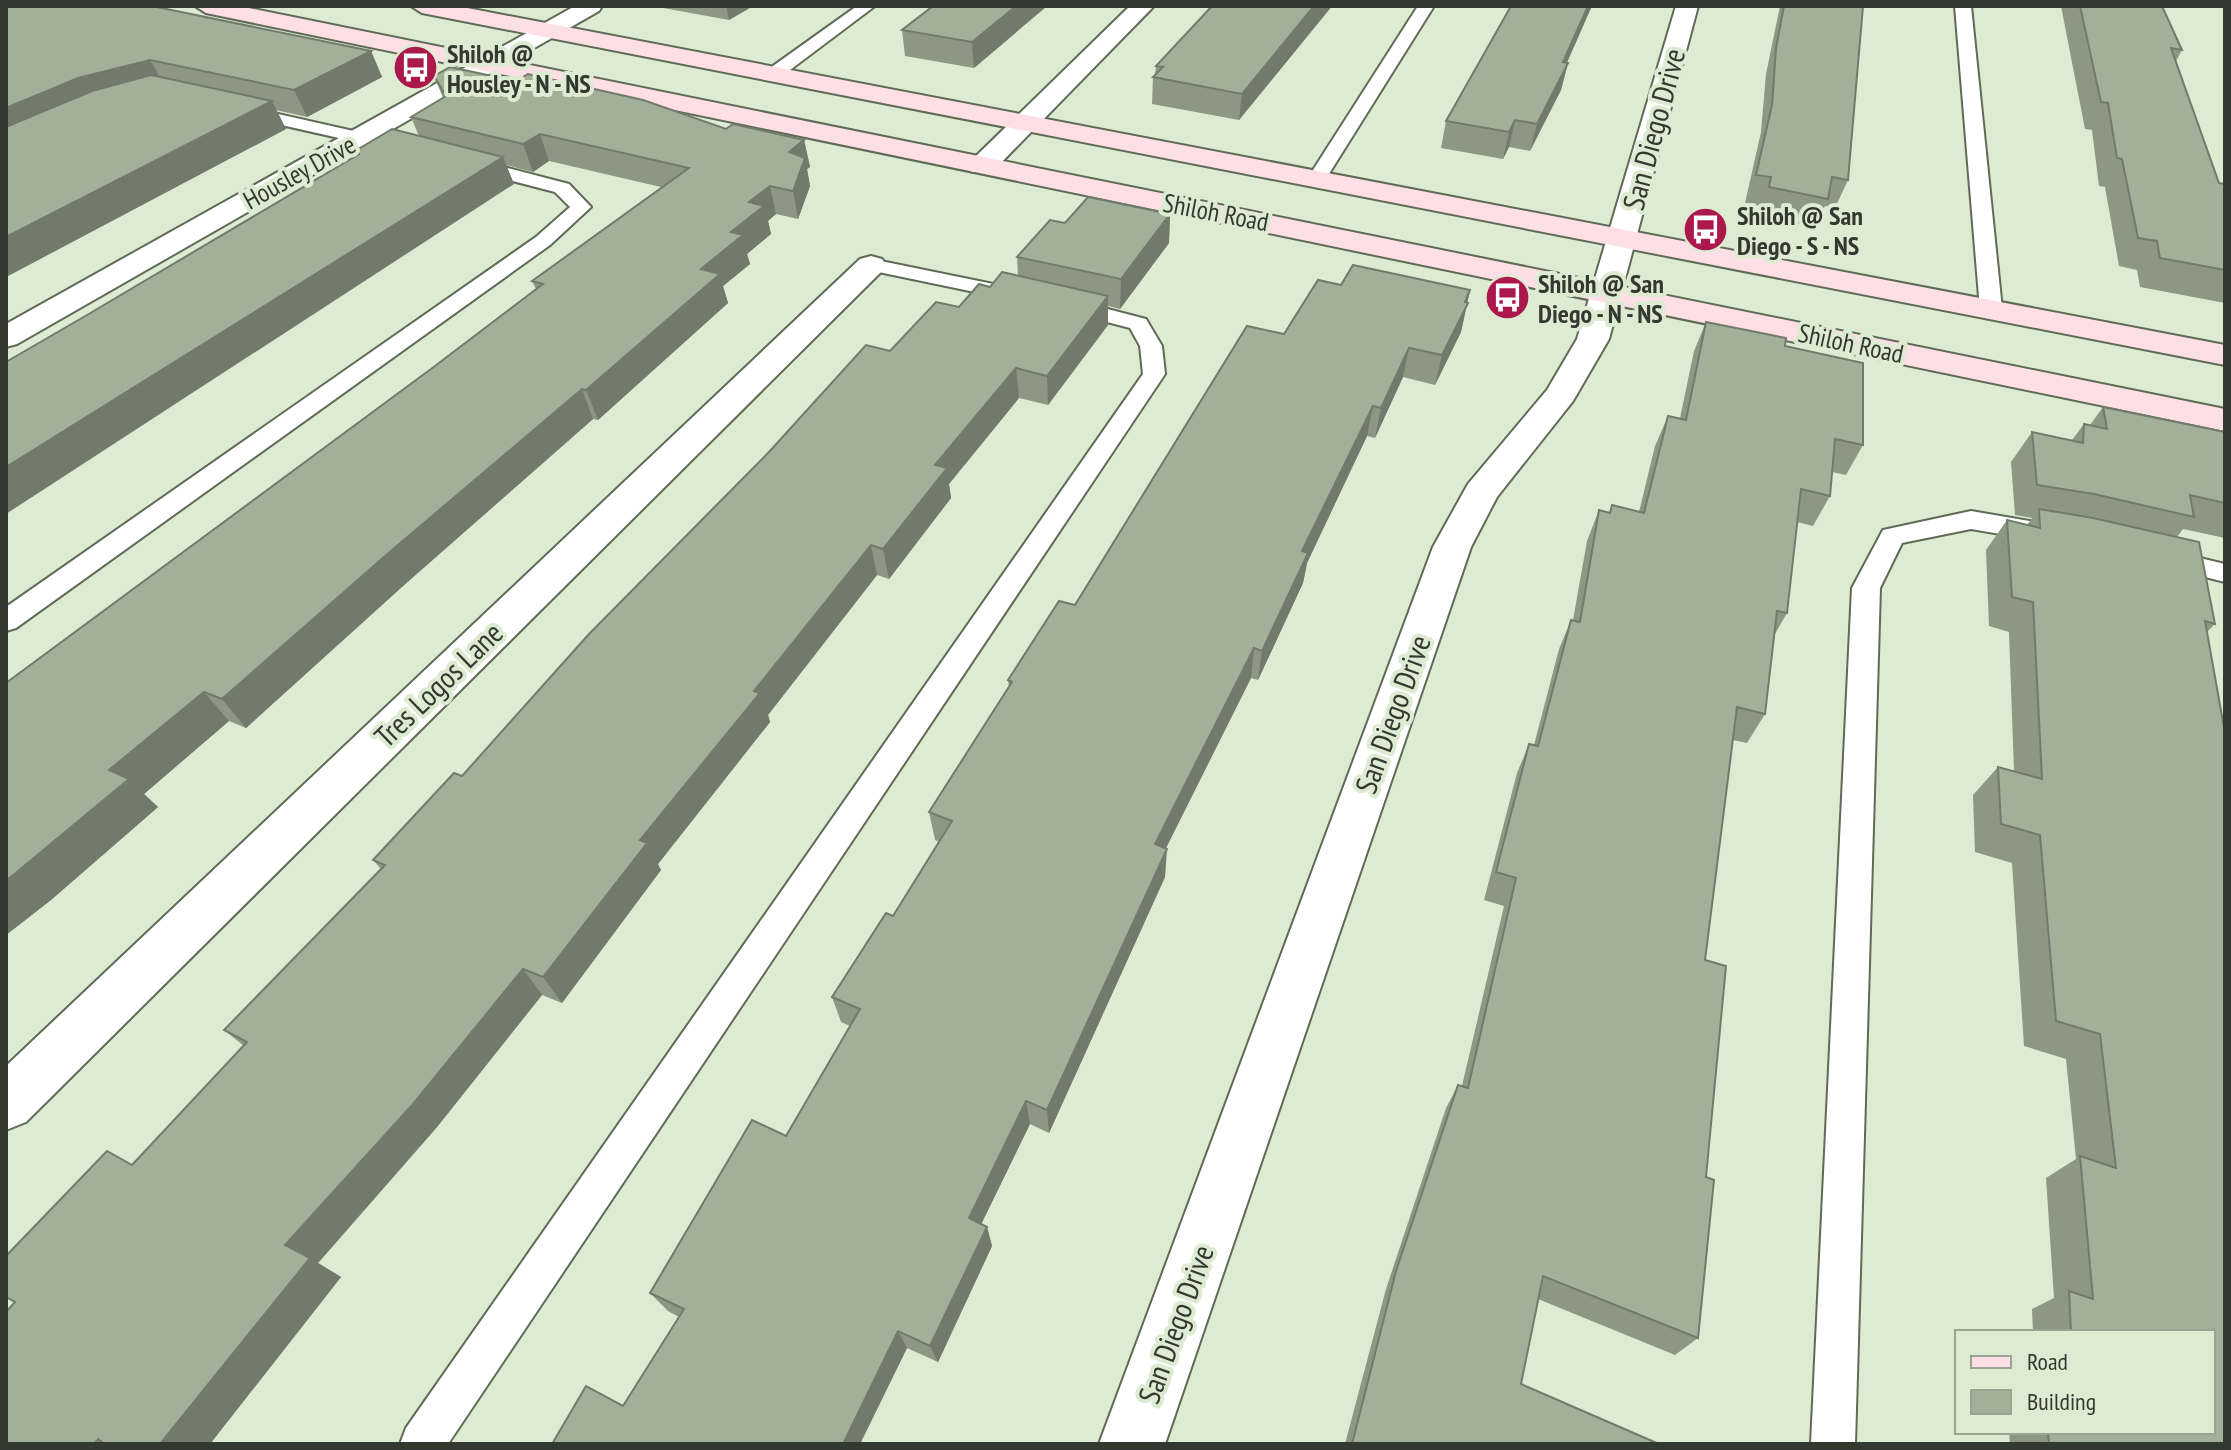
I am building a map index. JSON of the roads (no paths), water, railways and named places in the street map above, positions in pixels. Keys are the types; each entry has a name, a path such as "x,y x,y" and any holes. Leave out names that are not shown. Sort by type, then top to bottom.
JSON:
{"main road":[{"name":"Shiloh Road","path":"206,6 2225,420"},
{"name":"Shiloh Road","path":"422,6 2225,355"}],"street":[{"name":"Housley Drive","path":"6,337 591,6"},
{"path":"982,166 1143,6"},
{"name":"San Diego Drive","path":"1132,1444 1452,547 1481,492 1561,394 1593,339 1687,6"},
{"name":"Tres Logos Lane","path":"6,1103 871,265"}],"lane":[{"path":"772,75 867,6"},
{"path":"1315,181 1426,6"},
{"path":"1963,6 1991,309"},
{"path":"226,107 407,149"},
{"path":"6,621 543,241 581,207 562,188 454,160"},
{"path":"422,1444 1154,374 1151,346 1138,324 1093,310 871,265"},
{"path":"1833,1444 1866,588 1892,536 1971,520 2070,536"},
{"path":"2132,551 2225,573"}],"place":[{"name":"Shiloh @ Housley - N - NS","path":"416,68"},
{"name":"Shiloh @ San Diego - S - NS","path":"1706,230"},
{"name":"Shiloh @ San Diego - N - NS","path":"1507,298"}]}
